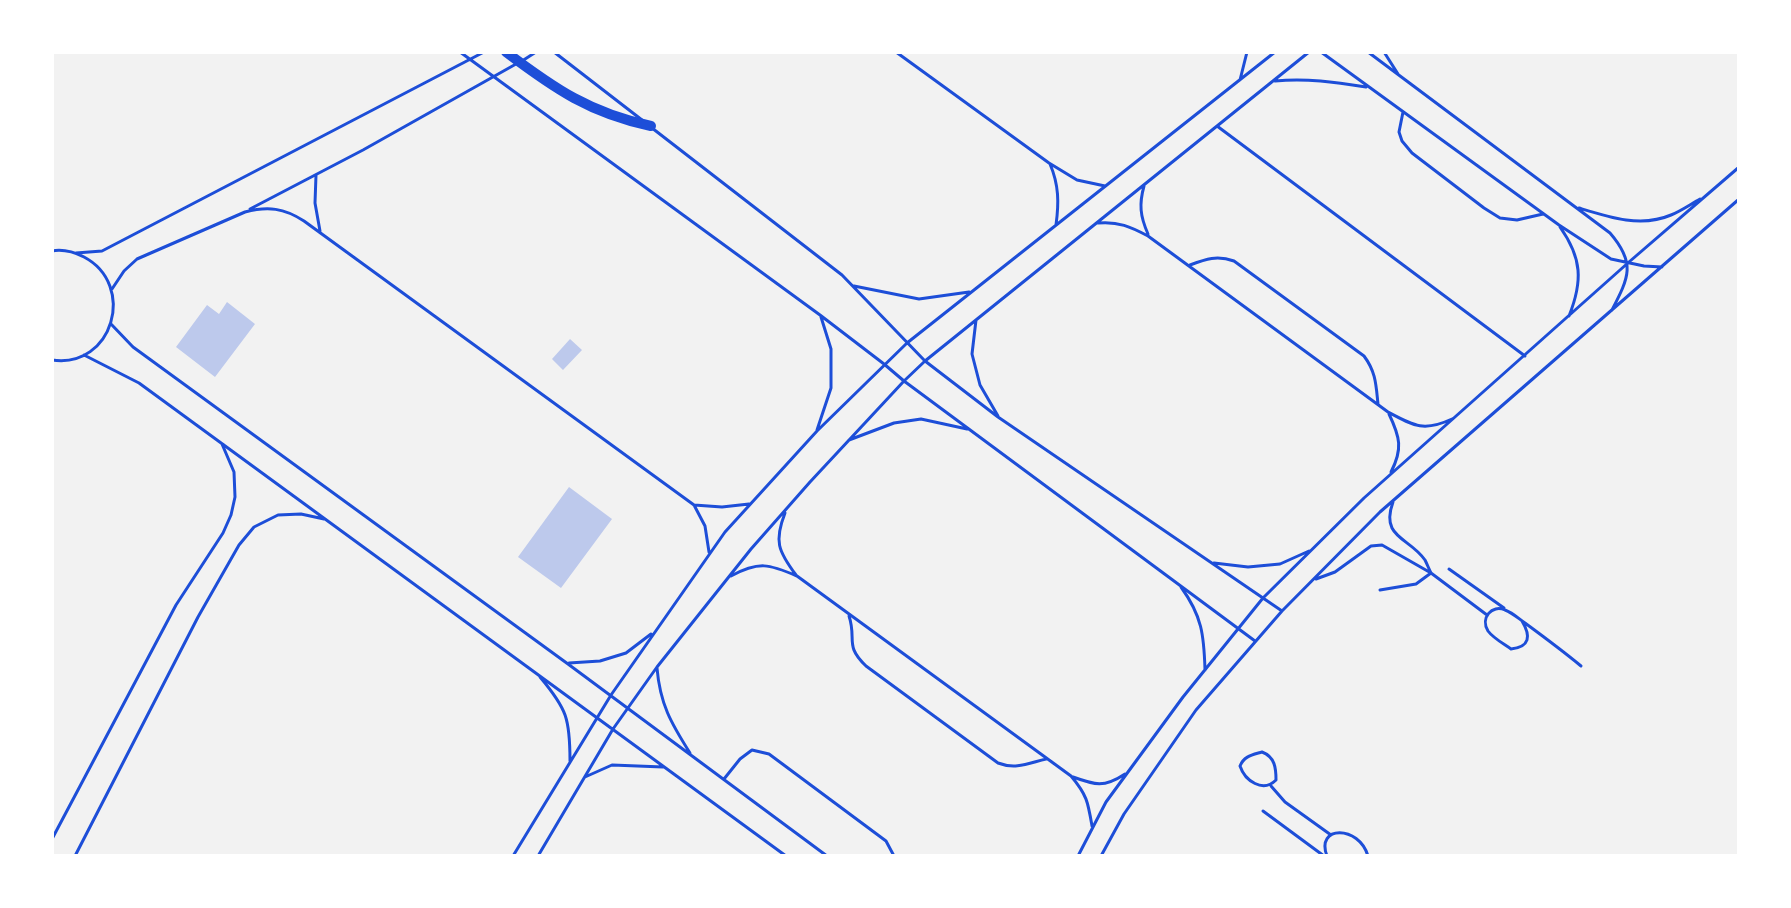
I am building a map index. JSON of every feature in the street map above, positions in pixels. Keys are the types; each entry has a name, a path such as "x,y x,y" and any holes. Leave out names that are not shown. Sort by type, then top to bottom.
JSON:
{"highway":[{"path":"506,52 546,83 586,105 618,118 651,126"}],"lane":[{"path":"460,52 803,302 903,381 1256,640"},
{"path":"52,251 76,253 102,251 484,52"},
{"path":"111,289 124,271 137,259 245,212 536,52"},
{"path":"554,52 842,275 925,361 998,417 1282,611"},
{"path":"896,52 1049,163 1077,180 1106,186"},
{"path":"1240,80 1247,52"},
{"path":"513,855 596,717 725,532 817,430 907,343 1275,52"},
{"path":"538,855 613,729 657,667 786,509 903,381 1308,52"},
{"path":"1321,52 1559,225 1611,259 1644,267 1662,267"},
{"path":"1368,52 1610,232 1621,245 1629,262 1624,281 1610,312"},
{"path":"1384,52 1398,75"},
{"path":"1273,81 1297,79 1329,81 1370,88"},
{"path":"1403,112 1399,132 1401,141 1412,153 1484,208 1500,218 1517,220 1544,214"},
{"path":"1217,126 1525,356"},
{"path":"1049,163 1057,180 1056,225"},
{"path":"1078,855 1106,802 1128,771 1263,598 1390,475 1738,168"},
{"path":"316,175 315,203 320,231"},
{"path":"1145,184 1140,204 1142,220 1148,236"},
{"path":"1576,207 1612,219 1650,222 1670,215 1707,195"},
{"path":"1101,855 1124,814 1196,710 1282,611 1394,501 1738,200"},
{"path":"245,212 260,208 291,212 694,505 705,526 710,554"},
{"path":"1097,223 1112,222 1129,226 1148,236 1388,412 1407,423 1423,427 1436,426 1457,416"},
{"path":"1559,225 1572,244 1578,262 1579,283 1567,319"},
{"path":"52,360 71,360 84,355 105,336 111,324 114,307 111,289 104,274 92,261 76,253"},
{"path":"1189,266 1207,258 1222,257 1234,261 1252,274 1364,356 1376,377 1378,404"},
{"path":"854,285 919,299 971,292"},
{"path":"817,430 831,388 831,349 820,315"},
{"path":"976,320 972,354 980,385 998,417"},
{"path":"111,324 133,347 568,663 827,855"},
{"path":"84,355 140,383 786,855"},
{"path":"1388,412 1396,429 1400,446 1398,459 1390,475"},
{"path":"848,441 894,423 921,419 968,429"},
{"path":"52,839 176,605 224,533 235,497 234,472 221,442"},
{"path":"1394,501 1389,513 1393,531 1424,560 1431,573"},
{"path":"694,505 722,507 750,504"},
{"path":"786,509 779,528 778,541 783,557 797,576"},
{"path":"75,855 198,617 239,545 254,527 278,514 301,514 325,519"},
{"path":"1314,580 1335,572 1371,546 1382,545 1431,573 1487,615"},
{"path":"1213,563 1248,567 1280,564 1313,548"},
{"path":"729,577 745,568 761,564 773,566 797,576 1071,776 1084,791 1089,805 1092,827"},
{"path":"1449,569 1581,666"},
{"path":"1380,590 1416,584 1431,573"},
{"path":"1178,583 1195,606 1204,639 1205,670"},
{"path":"1508,611 1499,608 1492,610 1485,621 1488,630 1510,649 1520,648 1525,644 1528,630 1522,621"},
{"path":"849,614 852,626 852,648 856,656 866,666 998,763 1009,767 1025,766 1047,759"},
{"path":"568,663 600,661 626,653 655,632"},
{"path":"657,667 659,690 668,718 691,754"},
{"path":"537,674 560,700 570,728 570,761"},
{"path":"724,779 740,759 752,750 769,754 886,841 894,855"},
{"path":"1262,752 1269,754 1274,760 1276,772 1276,780 1271,786 1263,787 1256,784 1242,773 1240,766 1243,759 1262,752"},
{"path":"584,777 612,765 665,767"},
{"path":"1071,776 1090,783 1103,784 1112,783 1128,771"},
{"path":"1271,786 1285,802 1331,835"},
{"path":"1263,811 1326,855"},
{"path":"1326,855 1326,841 1331,835 1343,831 1362,843 1368,855"}],"building":[{"path":"227,302 255,324 215,377 176,347 207,305 219,314"},
{"path":"570,339 582,350 563,370 552,359"},
{"path":"569,487 612,519 561,588 518,557"}]}
